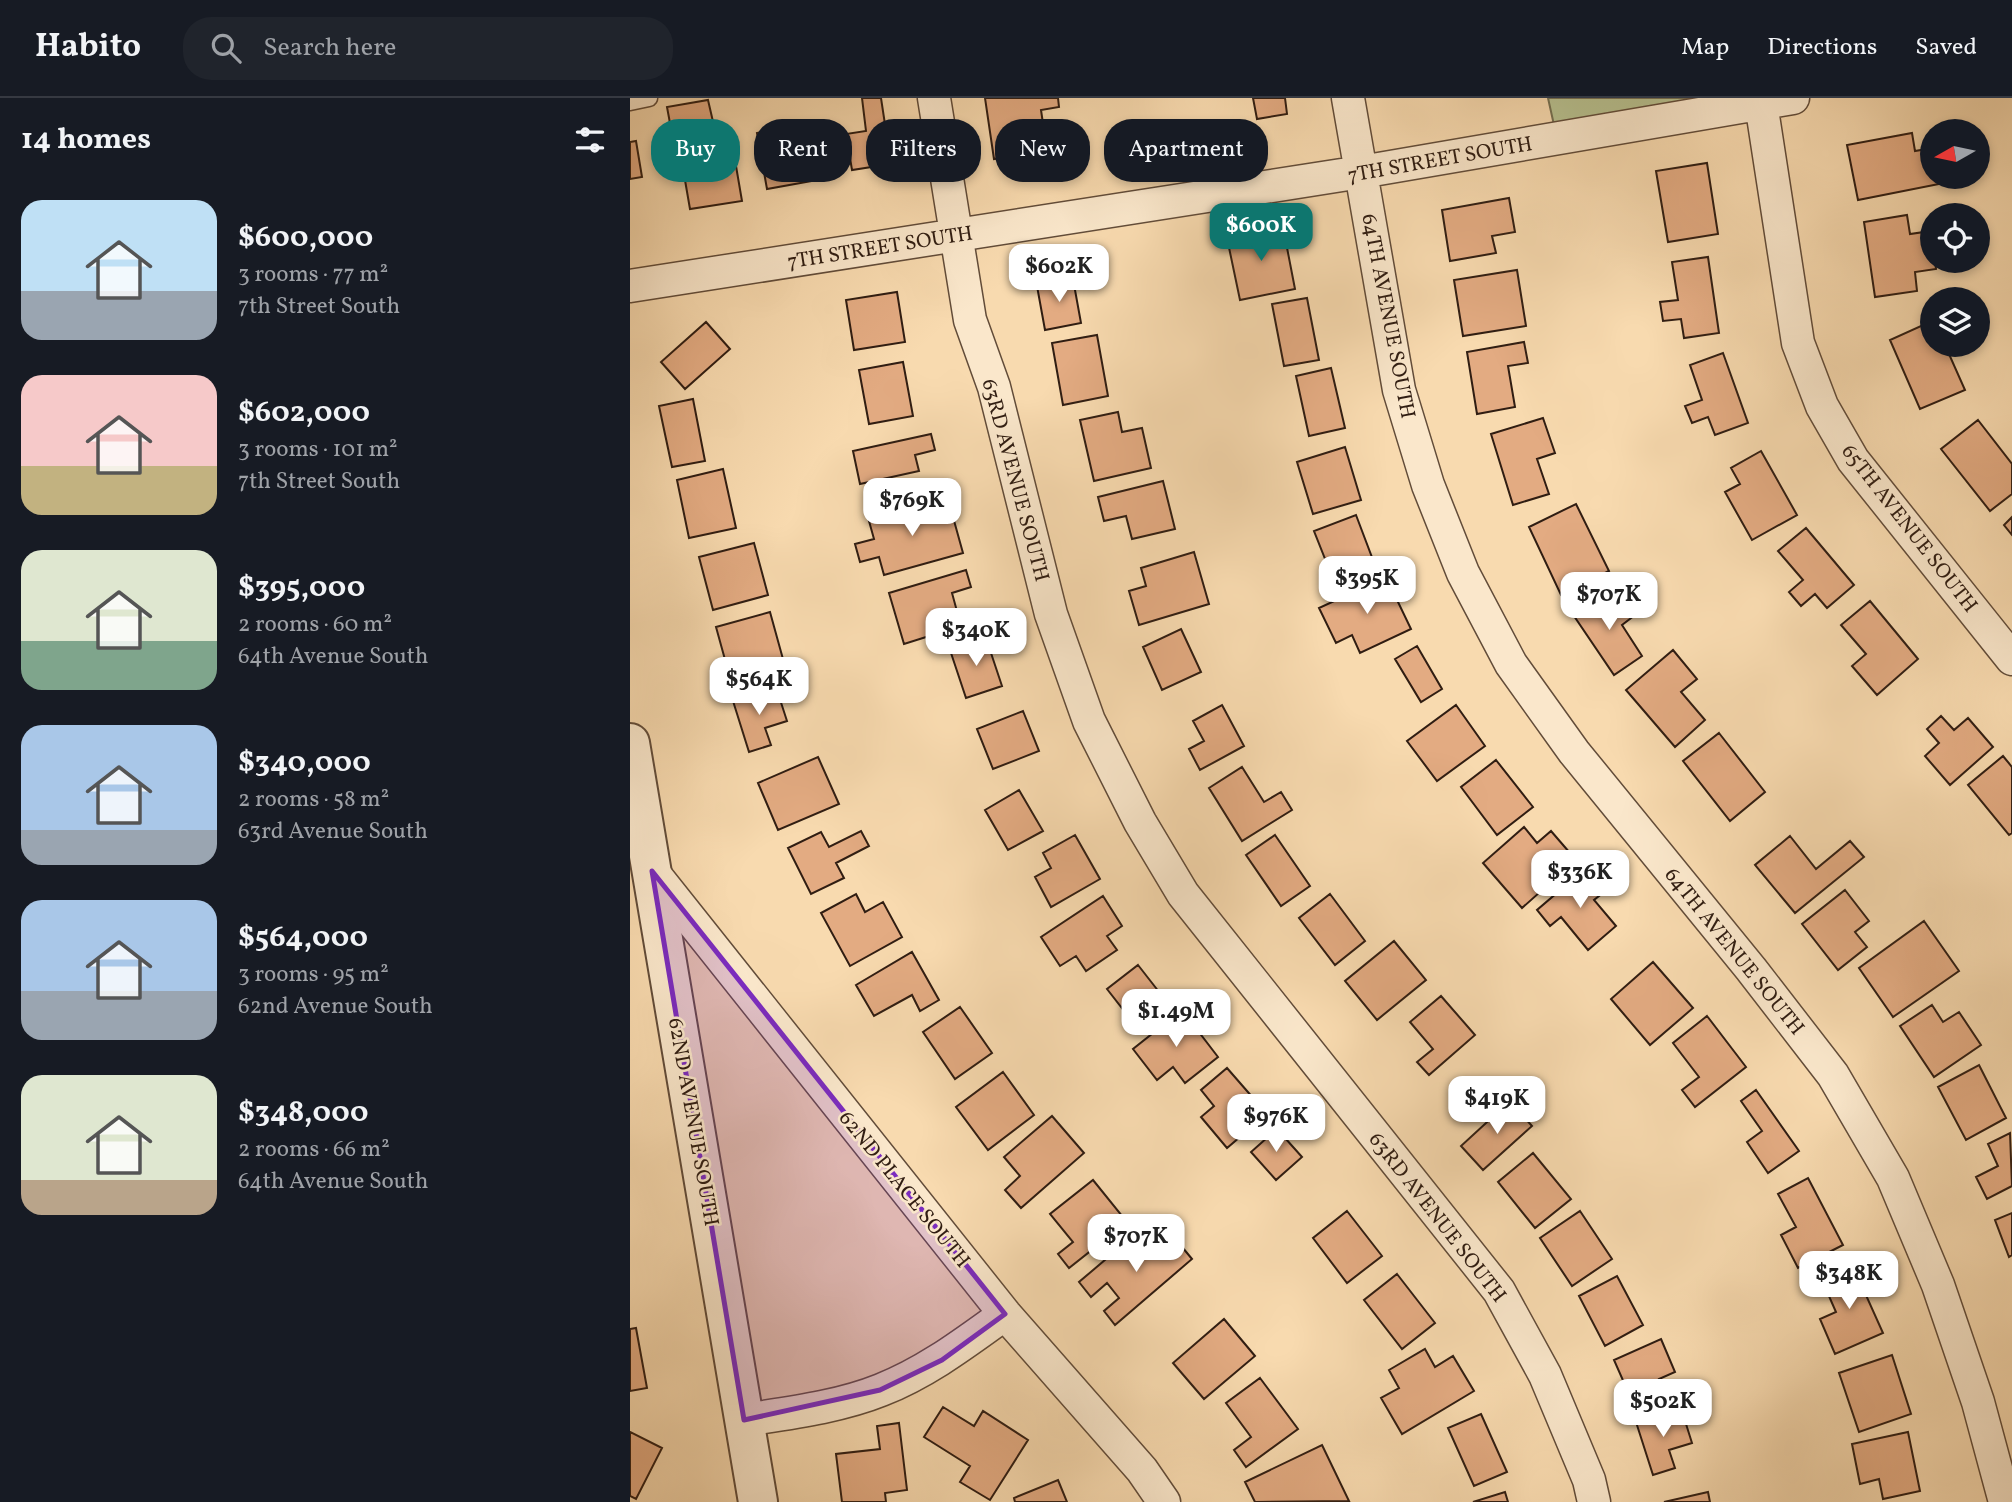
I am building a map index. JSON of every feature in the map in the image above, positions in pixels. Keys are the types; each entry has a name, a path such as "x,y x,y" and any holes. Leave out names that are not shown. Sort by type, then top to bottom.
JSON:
{"street":[{"name":"63RD AVENUE SOUTH","path":"934,98 970,320 997,399 1051,614 1089,721 1140,822 1183,894 1499,1291 1545,1375 1589,1480 1594,1502"},
{"name":"64TH AVENUE SOUTH","path":"1349,98 1399,390 1428,485 1463,573 1511,664 1574,752 1751,969 1833,1075 1860,1121 1893,1178 1938,1285 1978,1402 2005,1502"},
{"name":"7TH STREET SOUTH","path":"630,286 1361,172 1793,98"},
{"name":"65TH AVENUE SOUTH","path":"1760,103 1798,343 1822,406 1853,460 2012,659"},
{"name":"62ND AVENUE SOUTH","path":"630,743 758,1502"},
{"name":"62ND PLACE SOUTH","path":"652,871 1005,1314 1142,1471 1164,1502"},
{"path":"744,1420 804,1410 880,1390 942,1360 1005,1314"}],"lane":[{"path":"630,102 649,98"}],"highlighted area":[{"path":"652,871 1005,1314 942,1360 880,1390 744,1420"}],"green space":[{"path":"1548,98 1711,98 1554,125"}],"building":[{"path":"862,98 881,98 884,119 866,119 866,131"},
{"path":"985,98 1058,98 1059,107 1041,110 1042,119 995,119 994,159"},
{"path":"1253,98 1285,98 1287,114 1257,119"},
{"path":"708,100 712,119 669,119 667,107"},
{"path":"866,131 866,168 852,170 852,133"},
{"path":"1912,133 1915,151 1920,150 1920,188 1858,200 1847,145"},
{"path":"636,141 642,177 630,179 630,142"},
{"path":"1707,163 1718,234 1668,242 1656,171"},
{"path":"685,182 739,182 742,201 690,209"},
{"path":"766,182 806,182 767,189"},
{"path":"1509,198 1515,232 1492,236 1496,253 1450,261 1442,210"},
{"path":"1907,215 1910,234 1920,233 1920,271 1915,272 1917,291 1875,297 1864,222"},
{"path":"1283,227 1295,289 1240,300 1227,238"},
{"path":"1708,257 1719,333 1684,338 1681,319 1663,321 1660,302 1678,300 1672,262"},
{"path":"1517,270 1526,326 1463,336 1454,280"},
{"path":"1073,279 1081,323 1045,330 1037,286"},
{"path":"897,292 905,342 854,350 846,300"},
{"path":"1307,298 1319,360 1284,366 1272,304"},
{"path":"706,322 730,349 685,389 661,362"},
{"path":"1920,326 1920,357 1950,357 1965,390 1920,409 1890,340"},
{"path":"1097,335 1108,396 1063,405 1052,343"},
{"path":"1524,342 1528,363 1508,366 1515,407 1477,414 1467,352"},
{"path":"1723,353 1748,423 1715,435 1708,417 1692,423 1685,406 1702,400 1690,365"},
{"path":"903,362 913,416 869,424 859,370"},
{"path":"1331,368 1345,428 1309,436 1296,376"},
{"path":"693,399 705,461 672,467 659,406"},
{"path":"1118,412 1122,432 1142,428 1151,468 1094,481 1080,420"},
{"path":"1543,418 1555,453 1537,459 1549,494 1513,505 1491,434"},
{"path":"1978,420 2012,464 2012,494 1990,511 1941,449"},
{"path":"931,434 935,450 915,455 919,471 860,484 853,451"},
{"path":"1345,447 1361,500 1313,514 1297,462"},
{"path":"1761,451 1797,515 1752,540 1725,492 1740,484 1731,468"},
{"path":"723,469 736,528 689,538 677,480"},
{"path":"1163,481 1175,529 1132,539 1126,516 1104,521 1098,497"},
{"path":"948,499 963,553 884,575 879,557 860,562 855,544 874,539 869,521"},
{"path":"1576,504 1609,571 1561,595 1529,527"},
{"path":"1356,515 1376,568 1335,584 1314,531"},
{"path":"2012,517 2012,535 2004,525"},
{"path":"1806,528 1854,585 1827,608 1815,594 1801,606 1789,592 1803,580 1778,551"},
{"path":"754,543 768,595 713,610 699,557"},
{"path":"1194,552 1209,604 1139,625 1129,591 1146,586 1141,568"},
{"path":"966,570 971,587 952,593 961,626 904,644 889,593"},
{"path":"1386,577 1411,629 1360,653 1352,635 1336,643 1319,608"},
{"path":"1601,594 1611,610 1625,600 1635,615 1622,625 1642,656 1614,675 1572,613"},
{"path":"1870,601 1918,659 1877,695 1852,666 1866,654 1841,625"},
{"path":"770,612 786,670 732,685 716,627"},
{"path":"1181,629 1201,672 1162,690 1143,647"},
{"path":"986,638 1002,686 966,698 950,650"},
{"path":"1417,646 1442,689 1421,702 1395,659"},
{"path":"1673,650 1697,679 1681,692 1705,720 1675,747 1626,690"},
{"path":"776,687 787,721 765,728 771,745 749,752 733,701"},
{"path":"1222,705 1244,746 1200,770 1189,749 1204,741 1193,721"},
{"path":"1456,705 1485,746 1437,781 1407,741"},
{"path":"1023,711 1039,751 993,769 977,729"},
{"path":"1941,716 1954,730 1968,718 1993,747 1950,785 1925,756 1939,743 1927,729"},
{"path":"1719,733 1765,792 1730,821 1683,761"},
{"path":"2003,756 2012,767 2012,833 2009,835 1968,785"},
{"path":"818,757 839,804 778,830 758,783"},
{"path":"1496,760 1533,807 1497,835 1461,787"},
{"path":"1242,767 1264,802 1281,792 1292,810 1242,841 1209,788"},
{"path":"1019,790 1043,831 1008,850 985,810"},
{"path":"1524,827 1537,843 1551,831 1576,860 1522,908 1483,863"},
{"path":"861,831 869,846 836,863 844,878 811,894 788,848 821,832 829,847"},
{"path":"1075,835 1100,879 1051,907 1035,877 1051,868 1043,853"},
{"path":"1275,835 1310,886 1281,906 1246,855"},
{"path":"1790,836 1816,869 1850,841 1864,857 1795,913 1755,865"},
{"path":"1585,869 1604,892 1594,900 1616,926 1588,950 1561,917 1550,926 1537,910"},
{"path":"1845,890 1869,921 1855,932 1867,947 1838,970 1802,924"},
{"path":"856,894 865,912 883,902 902,937 850,966 821,913"},
{"path":"1330,894 1365,941 1335,965 1299,918"},
{"path":"1103,896 1122,926 1107,936 1117,950 1086,971 1076,956 1060,966 1041,937"},
{"path":"1924,921 1959,971 1893,1017 1859,968"},
{"path":"1394,941 1426,980 1377,1020 1345,981"},
{"path":"912,952 939,1000 920,1011 912,995 874,1016 856,985"},
{"path":"1653,962 1693,1008 1650,1045 1611,999"},
{"path":"1138,965 1170,1006 1139,1030 1107,989"},
{"path":"1441,996 1475,1035 1429,1075 1417,1062 1433,1049 1410,1022"},
{"path":"1932,1005 1943,1022 1959,1012 1981,1045 1934,1077 1900,1026"},
{"path":"960,1007 992,1053 955,1079 923,1032"},
{"path":"1182,1010 1218,1057 1185,1083 1173,1067 1157,1080 1133,1049"},
{"path":"1707,1016 1746,1067 1695,1107 1682,1090 1699,1077 1673,1043"},
{"path":"1979,1065 2006,1118 1966,1140 1938,1087"},
{"path":"1227,1068 1267,1114 1227,1148 1201,1117 1214,1106 1201,1090"},
{"path":"1003,1072 1034,1115 988,1150 956,1107"},
{"path":"1756,1090 1799,1151 1768,1173 1747,1142 1762,1131 1741,1101"},
{"path":"1510,1101 1532,1126 1483,1170 1461,1146"},
{"path":"1052,1116 1084,1153 1021,1208 1005,1190 1020,1176 1004,1157"},
{"path":"1277,1129 1302,1157 1276,1180 1251,1152"},
{"path":"2010,1133 2012,1186 1987,1199 1976,1177 1998,1166 1988,1144"},
{"path":"1533,1153 1571,1199 1535,1228 1498,1182"},
{"path":"1808,1178 1843,1245 1798,1268 1781,1235 1796,1227 1778,1194"},
{"path":"1093,1180 1127,1222 1069,1268 1058,1254 1073,1242 1050,1214"},
{"path":"1347,1211 1382,1256 1347,1283 1313,1238"},
{"path":"1580,1211 1612,1259 1572,1286 1540,1238"},
{"path":"2012,1213 2012,1255 2009,1257 1995,1220"},
{"path":"1168,1230 1192,1259 1115,1325 1104,1311 1119,1298 1107,1283 1091,1297 1079,1282 1125,1243 1138,1257"},
{"path":"1852,1264 1883,1333 1835,1354 1820,1319 1836,1312 1821,1278"},
{"path":"1397,1274 1435,1323 1402,1349 1364,1300"},
{"path":"1617,1276 1643,1325 1605,1346 1579,1296"},
{"path":"1224,1319 1255,1356 1204,1399 1173,1363"},
{"path":"636,1328 647,1388 630,1391 630,1329"},
{"path":"1661,1339 1675,1372 1659,1379 1667,1396 1636,1410 1614,1360"},
{"path":"1425,1349 1435,1367 1453,1356 1474,1391 1402,1434 1381,1398 1399,1388 1389,1370"},
{"path":"1892,1355 1911,1414 1859,1432 1839,1373"},
{"path":"1260,1378 1298,1429 1246,1467 1234,1450 1251,1437 1226,1403"},
{"path":"943,1407 974,1426 983,1411 1028,1440 990,1500 960,1482 970,1466 924,1437"},
{"path":"1681,1408 1692,1443 1669,1450 1675,1468 1653,1475 1636,1422"},
{"path":"1481,1414 1507,1472 1474,1486 1448,1428"},
{"path":"899,1423 907,1490 885,1493 886,1502 842,1502 836,1454 880,1449 877,1426"},
{"path":"630,1432 662,1448 636,1499 630,1496"},
{"path":"1908,1432 1920,1491 1883,1499 1879,1479 1860,1484 1852,1444"},
{"path":"1322,1445 1349,1501 1255,1502 1245,1482"},
{"path":"1058,1480 1067,1502 1015,1502 1014,1498"},
{"path":"1505,1492 1508,1502 1473,1502"},
{"path":"1708,1492 1710,1502 1664,1502"}]}
